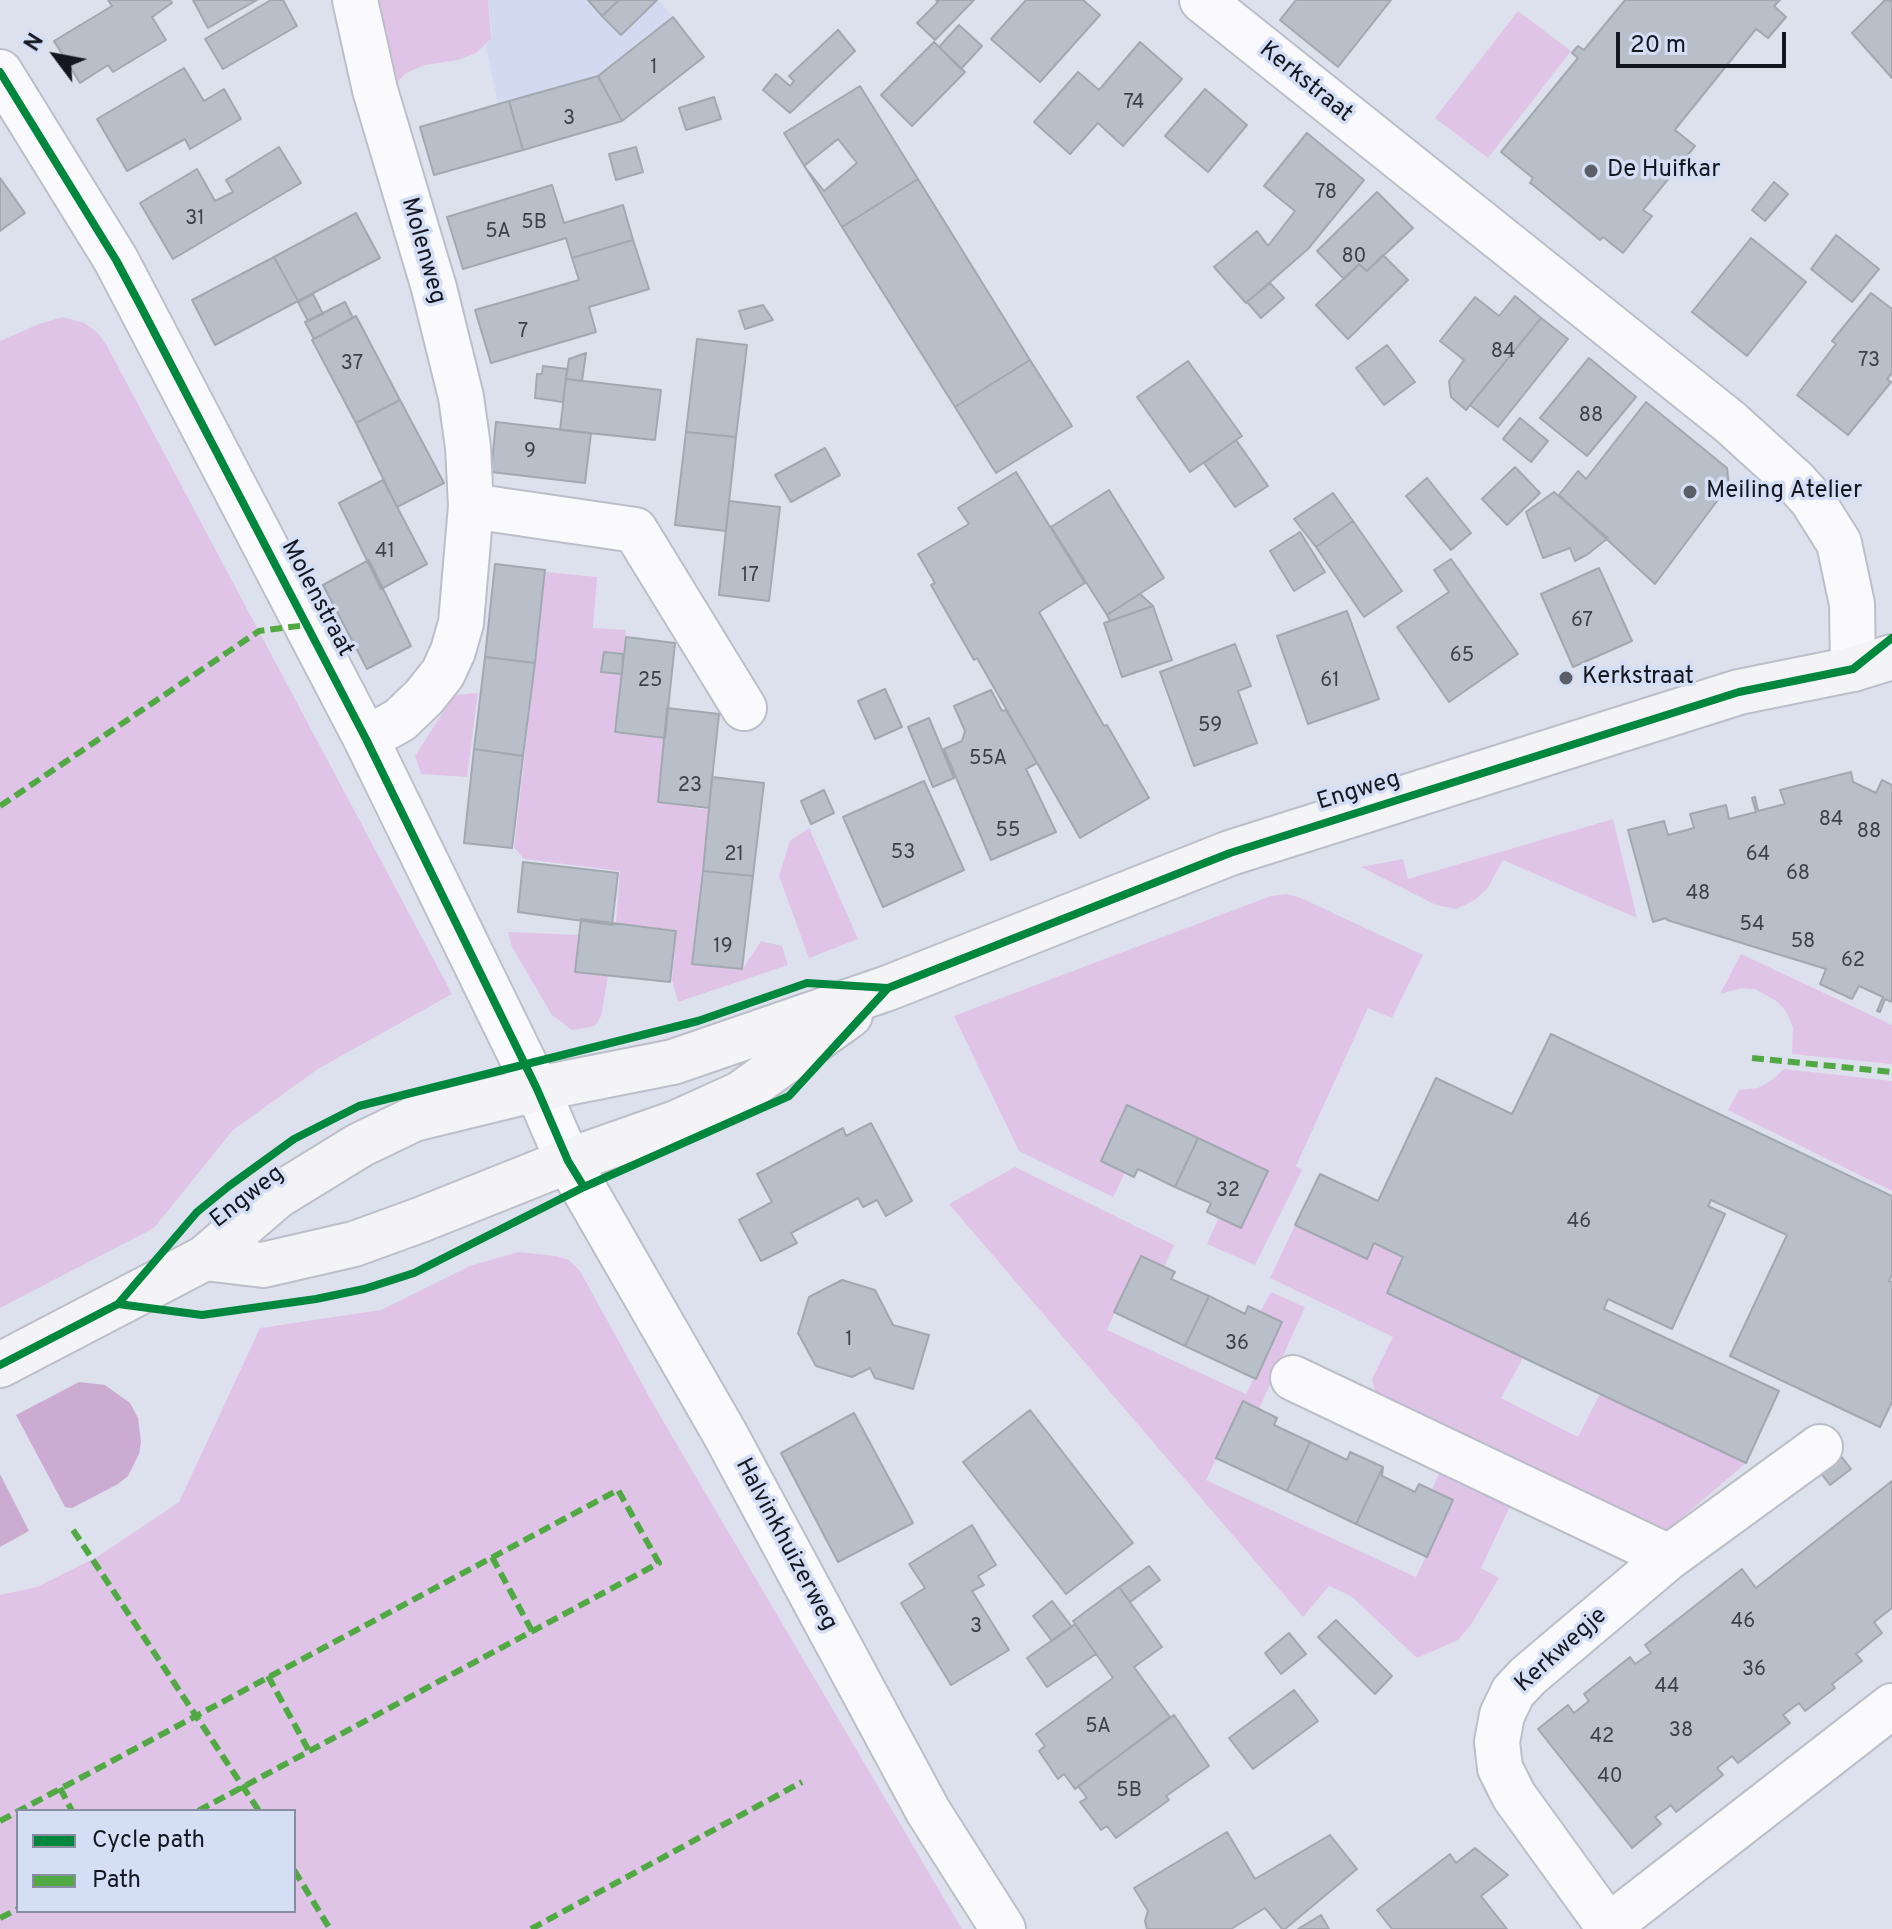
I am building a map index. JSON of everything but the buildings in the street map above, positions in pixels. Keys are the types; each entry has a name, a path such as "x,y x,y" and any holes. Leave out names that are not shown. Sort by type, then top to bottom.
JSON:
{"street":[{"name":"Molenweg","path":"355,0 375,90 434,288 461,397 468,447 471,506 461,623 453,651 443,673 424,697 400,720 366,739"},
{"name":"Kerkstraat","path":"1202,0 1770,456 1812,500 1839,543 1852,604 1879,666"},
{"name":"Molenstraat","path":"0,72 116,260 366,739 537,1089 568,1161"},
{"path":"471,506 635,530 744,708"},
{"name":"Engweg","path":"0,1365 205,1258 277,1196 360,1145 414,1119 537,1089 673,1062 888,988 1230,853 1739,692 1879,666"},
{"name":"Engweg","path":"205,1258 263,1265 354,1244 568,1161 676,1123 740,1094 888,988"},
{"name":"Halvinkhuizerweg","path":"568,1161 725,1434 928,1811 1003,1929"},
{"path":"1293,1378 1669,1557"},
{"name":"Kerkwegje","path":"1820,1447 1669,1557 1528,1676 1513,1692 1502,1715 1497,1742 1500,1768 1514,1796 1607,1928 1892,1706"}],"shaded area":[{"path":"369,0 488,0 491,39 476,53 458,60 425,65 406,73 393,86"},
{"path":"488,0 659,0 672,16 598,75 498,104 486,46 492,31"},
{"path":"1518,11 1571,51 1488,158 1435,118"},
{"path":"63,317 84,323 97,332 107,346 452,994 318,1069 233,1130 154,1228 0,1308 0,341"},
{"path":"546,572 597,577 593,628 626,630 614,733 665,739 657,802 709,810 691,964 742,970 761,941 782,946 788,965 678,1002 672,980 677,930 616,923 620,871 524,859 514,847"},
{"path":"478,693 467,777 421,774 415,756 454,695"},
{"path":"1613,819 1637,918 1503,860 1487,889 1475,900 1456,909 1436,905 1361,867 1403,859 1408,879"},
{"path":"809,828 858,939 809,958 779,876 790,841"},
{"path":"1287,894 1423,955 1392,1018 1368,1008 1296,1166 1302,1170 1255,1265 1207,1244 1219,1217 1242,1227 1268,1171 1128,1105 1101,1161 1125,1173 1113,1197 1019,1151 954,1016 1271,896"},
{"path":"508,932 578,935 575,972 608,976 601,1016 595,1026 572,1030 552,1015 512,947"},
{"path":"1741,954 1892,1025 1892,1064 1792,1054 1793,1028 1778,1002 1755,989 1741,988 1720,994"},
{"path":"1784,1069 1892,1081 1892,1191 1728,1110 1739,1090 1758,1088"},
{"path":"1015,1167 1174,1245 1164,1267 1140,1256 1107,1330 1246,1394 1282,1323 1260,1312 1271,1292 1305,1307 1259,1409 1243,1402 1206,1480 1416,1577 1453,1501 1432,1490 1441,1468 1513,1500 1481,1568 1499,1578 1458,1640 1417,1658 1351,1596 1329,1586 1303,1617 949,1204"},
{"path":"1295,1225 1367,1259 1374,1243 1403,1257 1387,1294 1523,1358 1501,1398 1578,1437 1600,1394 1746,1463 1664,1533 1377,1399 1372,1379 1393,1337 1270,1278"},
{"path":"518,1252 556,1256 569,1260 580,1271 656,1409 962,1929 0,1929 0,1595 37,1587 97,1557 179,1502 260,1328 381,1310 470,1266"},
{"path":"79,1382 105,1385 130,1403 138,1418 141,1442 139,1454 128,1476 72,1508 65,1507 16,1415"},
{"path":"0,1474 29,1531 0,1547"}],"marked path":[{"path":"0,806 259,631 307,625"},
{"path":"1752,1058 1892,1072"},
{"path":"22,1809 618,1490 659,1563 202,1809"},
{"path":"73,1530 258,1809"},
{"path":"492,1557 532,1631"},
{"path":"268,1676 309,1751"},
{"path":"531,1929 802,1782"},
{"path":"60,1788 71,1809"},
{"path":"0,1821 16,1812"},
{"path":"296,1873 330,1929"},
{"path":"0,1918 16,1910"}],"cycle path":[{"path":"0,72 116,260 139,303 366,739 537,1089 568,1161 584,1187"},
{"path":"118,1304 202,1315 316,1299 364,1289 414,1273 584,1187 789,1096 888,988 1230,853 1739,692 1853,669 1892,638"},
{"path":"0,1365 118,1304 197,1212 294,1139 359,1106 698,1021 807,983 888,988"}],"place":[{"name":"De Huifkar","path":"1591,171"},
{"name":"Meiling Atelier","path":"1690,492"},
{"name":"Kerkstraat","path":"1566,678"}]}
